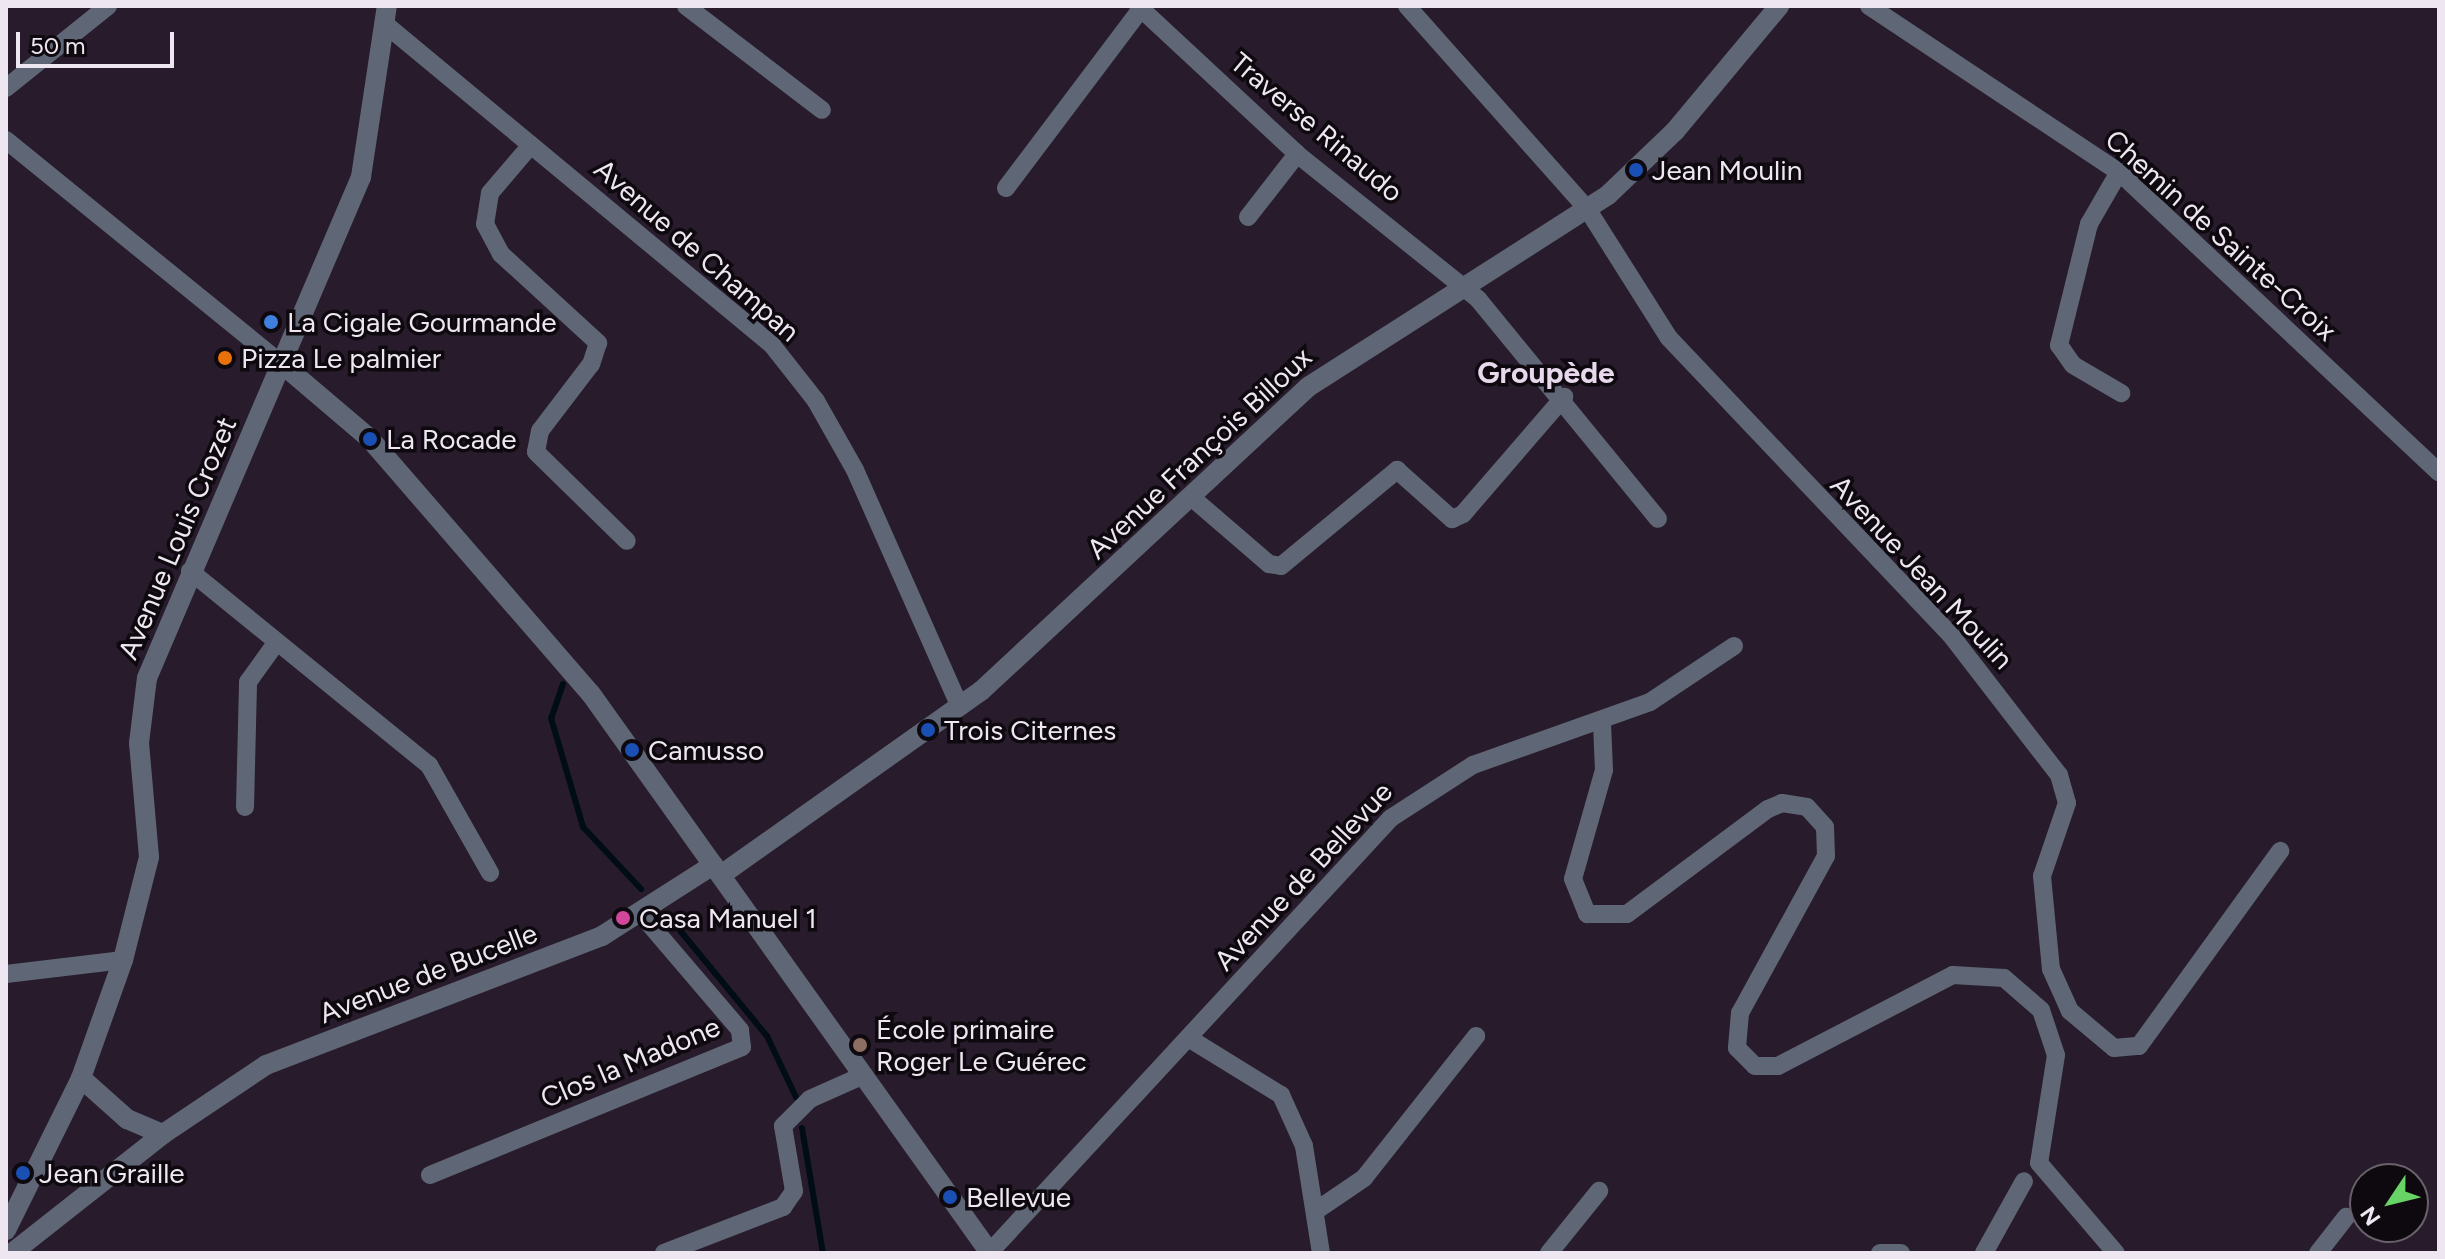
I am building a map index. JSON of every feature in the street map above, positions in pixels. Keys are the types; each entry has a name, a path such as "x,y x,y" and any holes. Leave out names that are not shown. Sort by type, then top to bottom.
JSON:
{"street":[{"path":"6,88 108,6"},
{"path":"686,6 822,110"},
{"name":"Avenue Jean Moulin","path":"1407,6 1588,210 1669,338 1950,634 2065,784 2064,819 2042,876 2051,969 2070,1011 2114,1048 2139,1046 2280,851"},
{"name":"Avenue François Billoux","path":"717,870 960,707 1308,387 1588,210 1646,162 1779,6"},
{"name":"Chemin de Sainte-Croix","path":"1869,6 1968,65 2119,172 2439,473"},
{"path":"1006,188 1139,7"},
{"name":"Traverse Rinaudo","path":"1139,7 1297,154 1461,288 1564,397 1658,519"},
{"name":"Avenue de Champan","path":"386,15 531,145 772,345 816,401 855,470 960,707"},
{"name":"Avenue Louis Crozet","path":"6,1230 81,1078 123,960 149,857 139,716 190,571 361,177 386,15"},
{"path":"6,140 370,439 557,650 989,1253"},
{"path":"531,145 490,193 490,241 598,343 591,364 540,431 536,452 627,541"},
{"path":"1248,217 1297,154"},
{"path":"2119,172 2089,224 2059,345 2073,365 2121,393"},
{"path":"1190,496 1269,564 1281,566 1397,470 1452,519 1463,514 1564,397"},
{"path":"190,571 429,765 490,873"},
{"path":"245,807 248,682 276,643"},
{"name":"Avenue de Bellevue","path":"989,1253 1190,1039 1376,832 1417,797 1509,749 1602,723 1662,695 1734,646"},
{"path":"1602,723 1604,770 1573,871 1574,892 1587,914 1627,914 1768,809 1782,803 1807,807 1825,827 1826,856 1740,1013 1737,1048 1755,1066 1778,1066 1953,975 2004,978 2041,1010 2056,1055 2039,1163 2116,1253"},
{"name":"Avenue de Bucelle","path":"12,1253 163,1134 266,1065 641,914 717,870"},
{"name":"Clos la Madone","path":"430,1175 742,1047 740,1030 641,914"},
{"path":"6,974 123,960"},
{"path":"1317,1210 1364,1178 1476,1036"},
{"path":"1190,1039 1281,1095 1304,1146 1317,1210 1321,1253"},
{"path":"664,1253 783,1207 794,1191 783,1126 810,1099 864,1075"},
{"path":"81,1078 127,1119 163,1134"},
{"path":"1984,1253 2024,1181"},
{"path":"1549,1253 1599,1191"},
{"path":"2318,1253 2346,1217"},
{"path":"1880,1253 1901,1253"}],"waterway":[{"path":"563,684 551,718 583,827 641,889"},
{"path":"668,916 767,1036 796,1097"},
{"path":"802,1128 823,1253"}],"place":[{"name":"Jean Moulin","path":"1636,170"},
{"name":"La Cigale Gourmande","path":"271,322"},
{"name":"Pizza Le palmier","path":"225,358"},
{"name":"La Rocade","path":"370,439"},
{"name":"Trois Citernes","path":"928,730"},
{"name":"Camusso","path":"632,750"},
{"name":"Casa Manuel 1","path":"623,918"},
{"name":"École primaire Roger Le Guérec","path":"860,1045"},
{"name":"Jean Graille","path":"23,1173"},
{"name":"Bellevue","path":"950,1197"}],"district":[{"name":"Groupède","path":"1546,373"}]}
